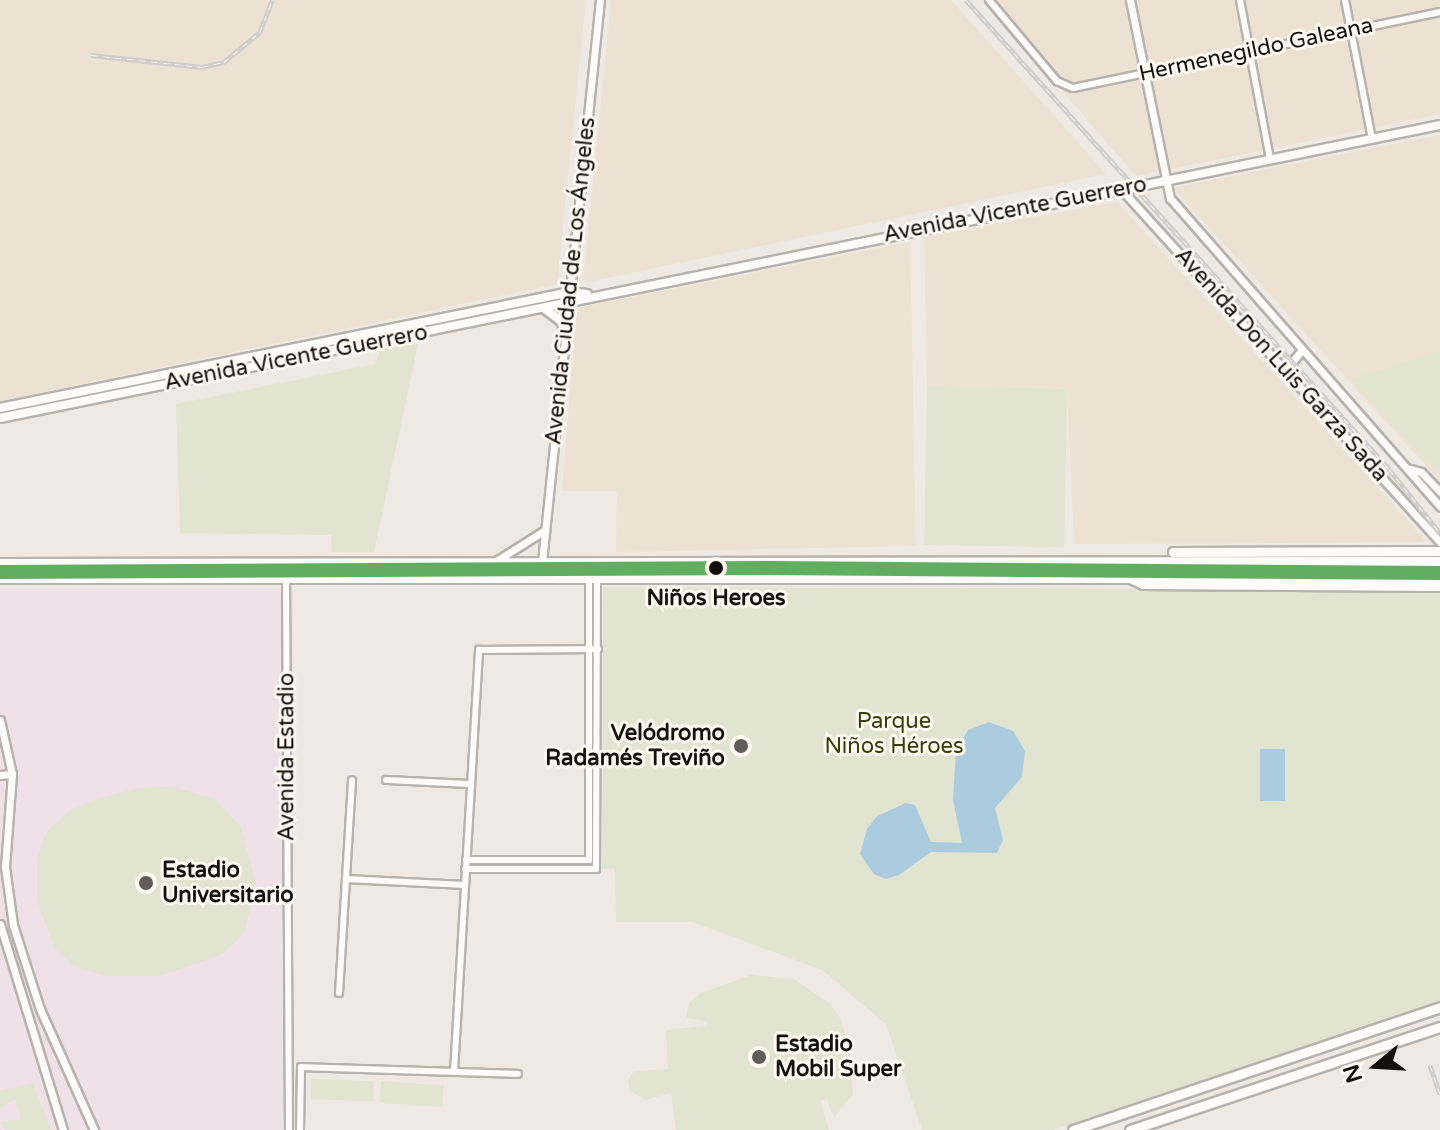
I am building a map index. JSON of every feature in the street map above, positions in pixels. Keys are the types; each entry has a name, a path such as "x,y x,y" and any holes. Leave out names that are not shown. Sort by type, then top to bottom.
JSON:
{"highway":[{"path":"1163,557 1191,551 1440,551"},
{"path":"0,563 1163,557 1440,561"},
{"path":"814,560 842,576"},
{"path":"525,561 568,577"},
{"path":"176,576 230,563"},
{"path":"1127,577 1143,584 1440,586"},
{"path":"0,578 1440,578"},
{"path":"1073,1130 1440,1007"},
{"path":"1130,1130 1440,1027"}],"main road":[{"name":"Avenida Vicente Guerrero","path":"0,418 569,304 590,294 1440,125"},
{"name":"Avenida Vicente Guerrero","path":"0,408 570,292 590,294"},
{"path":"544,309 561,321 566,335"}],"street":[{"name":"Avenida Ciudad de Los Ángeles","path":"542,562 600,0"},
{"name":"Hermenegildo Galeana","path":"989,0 1057,81 1073,88 1440,12"},
{"name":"Avenida Don Luis Garza Sada","path":"1130,0 1164,180 1175,205 1440,506"},
{"path":"1240,0 1270,159"},
{"path":"1345,0 1372,139"},
{"name":"Avenida Don Luis Garza Sada","path":"1121,189 1440,542"},
{"path":"1284,372 1301,351"},
{"path":"1410,469 1421,472 1440,492"},
{"path":"495,561 545,530"},
{"name":"Avenida Estadio","path":"286,576 289,1130"},
{"path":"465,869 596,869 593,577"},
{"path":"454,1072 479,650 594,649"},
{"path":"466,860 589,860 594,701"},
{"path":"0,720 12,774 5,867 13,925 40,1009 94,1130"},
{"path":"0,775 12,774"},
{"path":"339,993 352,780"},
{"path":"386,780 471,784"},
{"path":"346,879 465,885"},
{"path":"0,924 63,1130"},
{"path":"300,1130 301,1067 518,1074"}],"shaded area":[{"path":"0,0 586,0 557,284 0,401"},
{"path":"611,0 951,0 1106,174 583,283"},
{"path":"983,0 1440,0 1440,114 1136,176"},
{"path":"1440,135 1440,481 1173,188"},
{"path":"1117,202 1427,542 1074,544 1067,388 927,386 924,237"},
{"path":"910,242 916,546 616,552 617,491 562,491 577,308"},
{"path":"0,587 293,587 293,1130 0,1130"}],"green space":[{"path":"418,344 374,552 332,552 331,535 180,533 176,404 375,364 381,348"},
{"path":"1440,351 1440,469 1437,471 1351,379"},
{"path":"927,386 1067,388 1064,547 924,545"},
{"name":"Parque Niños Héroes","path":"603,587 1440,590 1440,1002 1053,1130 922,1130 886,1024 822,970 693,922 616,922 615,869 602,869"},
{"name":"Estadio Universitario","path":"174,787 214,799 241,827 256,885 244,934 221,955 159,976 104,976 75,967 54,948 37,900 37,859 47,831 70,810 98,799 138,788"},
{"name":"Estadio Mobil Super","path":"751,975 794,979 830,1004 840,1018 849,1047 853,1095 834,1117 826,1099 820,1101 829,1130 676,1130 671,1093 645,1100 630,1091 628,1080 634,1071 668,1069 666,1030 707,1026 707,1021 686,1018 689,1003 701,993"},
{"path":"311,1079 374,1081 373,1101 310,1099"},
{"path":"381,1081 444,1085 442,1107 379,1103"},
{"path":"33,1083 51,1130 5,1130 2,1122 21,1119 15,1099 0,1108 0,1091"}],"water":[{"path":"989,722 1013,731 1025,751 1022,777 995,808 1003,840 997,853 931,852 899,875 886,879 874,874 860,854 867,829 877,816 906,803 915,805 931,842 962,843 953,800 956,751 968,730"},
{"path":"1260,749 1285,749 1285,801 1260,801"}],"railway":[{"path":"91,55 202,67 224,62 260,32 272,0"},
{"path":"966,0 1389,469 1440,533"},
{"path":"1430,1065 1440,1094"}],"transit line":[{"path":"0,572 769,568 1440,573"}],"place":[{"name":"Niños Heroes","path":"716,568"},
{"name":"Velódromo Radamés Treviño","path":"741,746"},
{"name":"Estadio Universitario","path":"146,883"},
{"name":"Estadio Mobil Super","path":"759,1057"}]}
